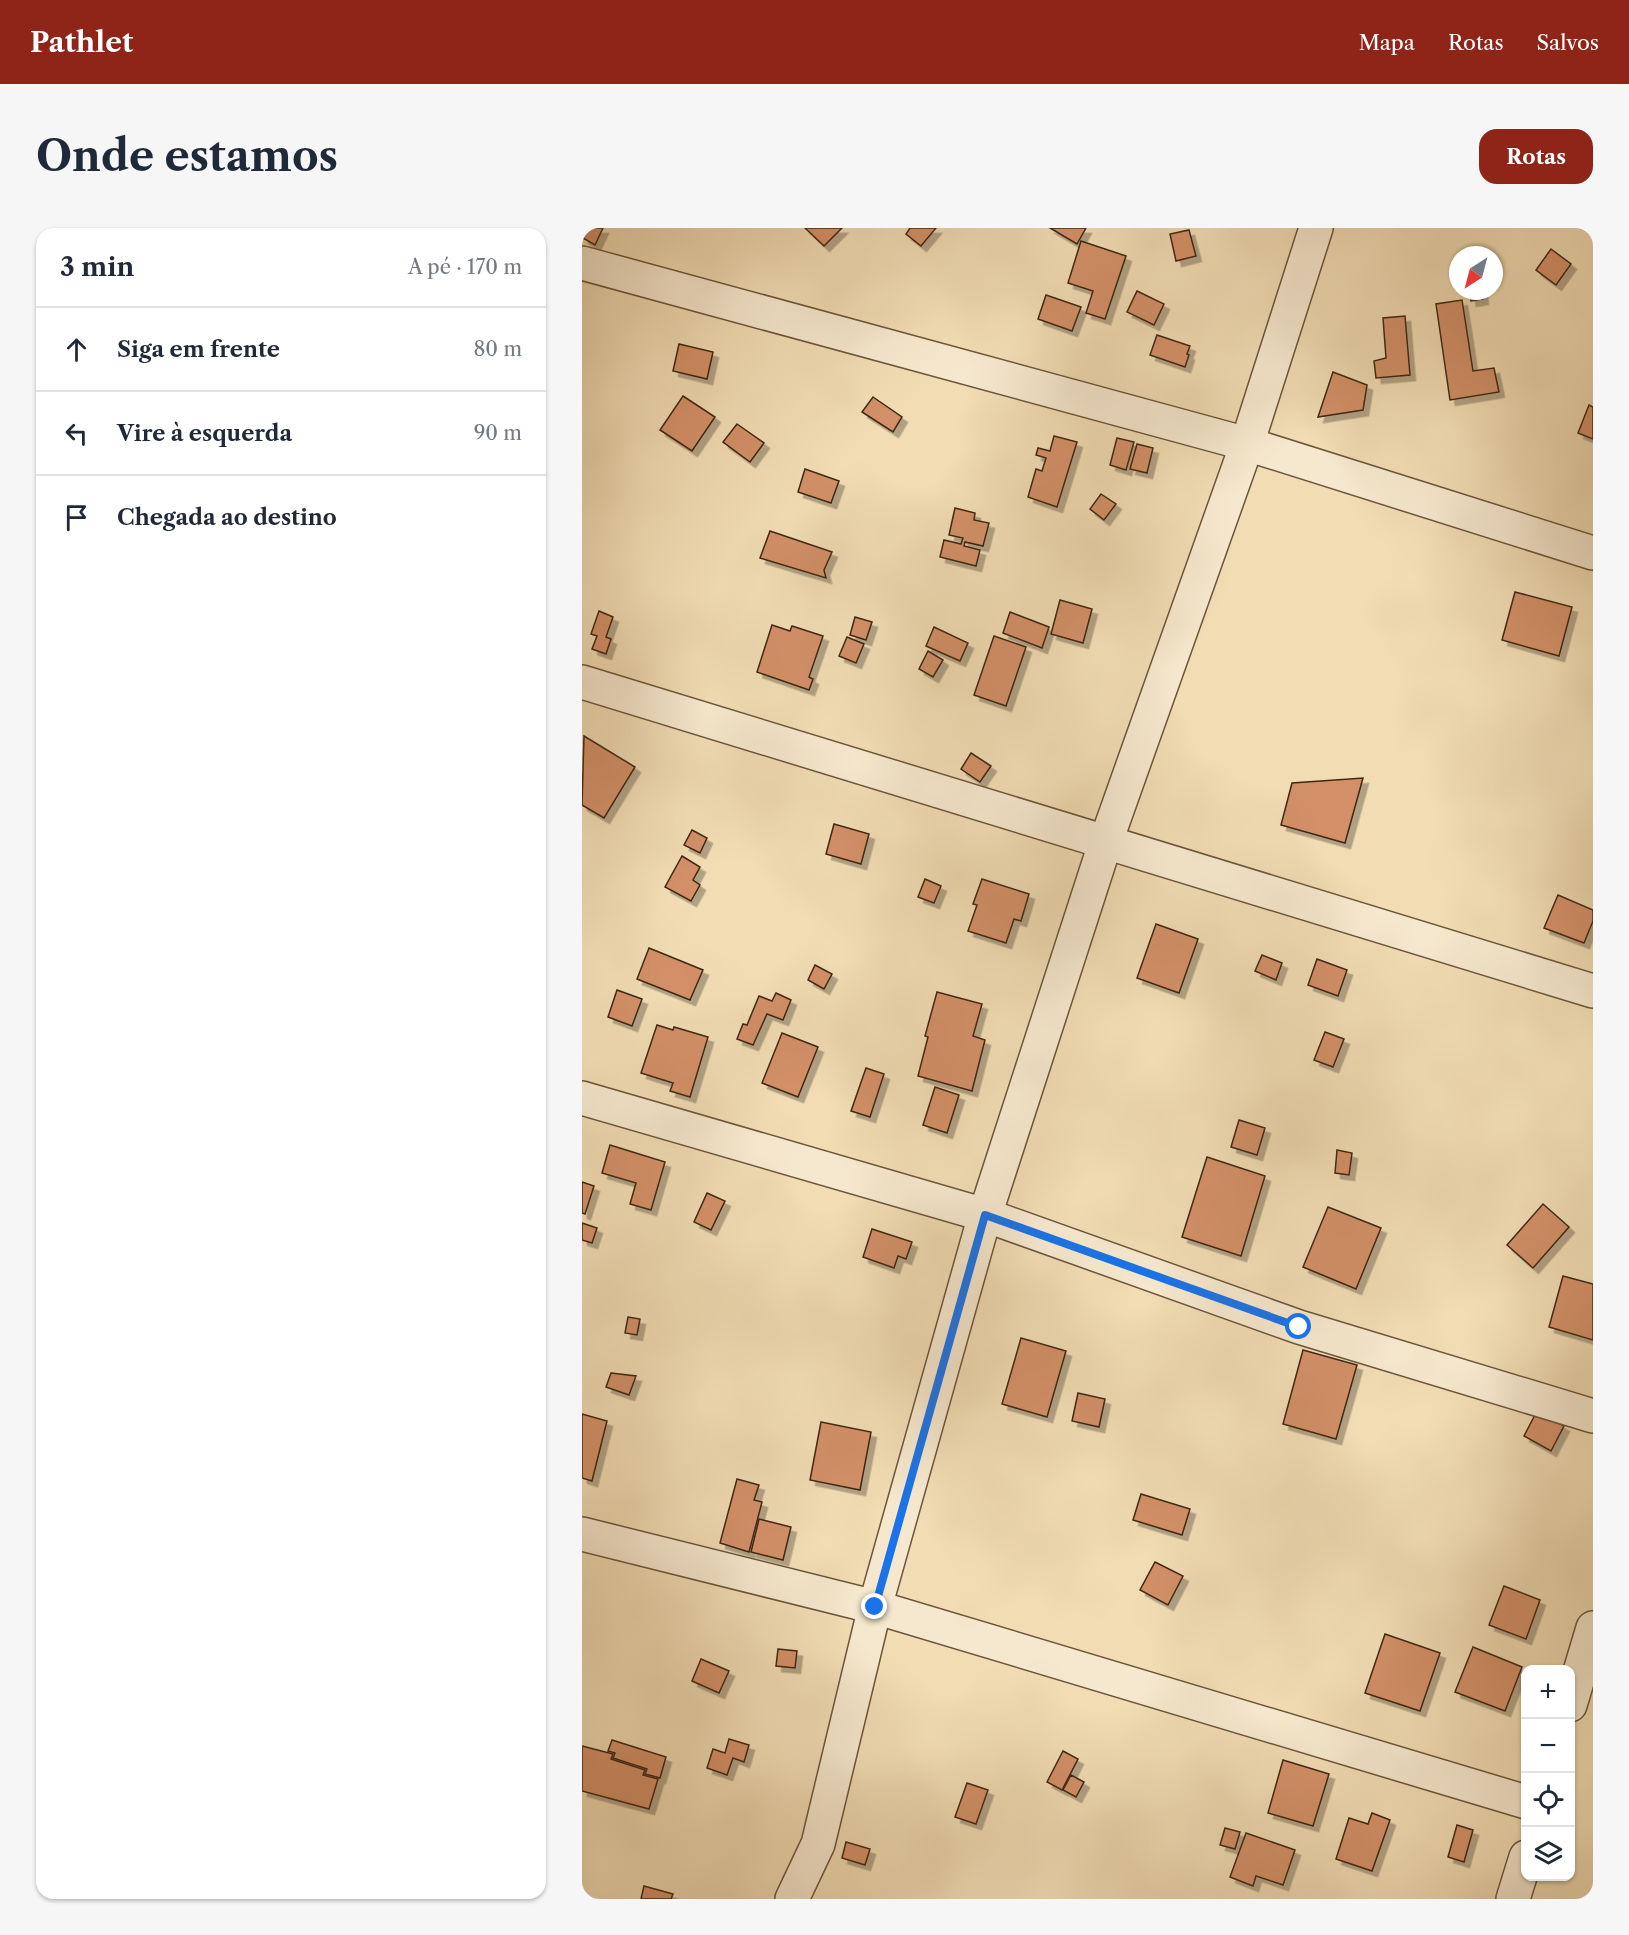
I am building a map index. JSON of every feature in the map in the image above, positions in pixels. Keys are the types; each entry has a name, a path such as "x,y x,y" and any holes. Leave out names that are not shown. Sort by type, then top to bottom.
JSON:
{"street":[{"path":"792,1899 818,1844 875,1607 985,1215 1105,844 1246,444 1316,228"},
{"path":"582,263 1246,444 1593,553"},
{"path":"582,682 1105,844 1593,991"},
{"path":"582,1098 985,1215 1299,1327 1593,1416"},
{"path":"582,1534 875,1607 1521,1801"},
{"path":"1575,1688 1593,1628"},
{"path":"1513,1899 1521,1873"}],"building":[{"path":"583,228 603,228 595,245 583,238"},
{"path":"805,228 842,228 824,246"},
{"path":"910,228 936,228 921,246 906,234"},
{"path":"1050,228 1086,228 1077,244"},
{"path":"1189,230 1196,256 1176,261 1170,234"},
{"path":"1081,241 1126,256 1105,319 1086,313 1093,291 1068,283"},
{"path":"1551,249 1571,264 1556,285 1536,270"},
{"path":"1137,291 1164,304 1154,325 1127,312"},
{"path":"1046,295 1081,307 1072,331 1038,319"},
{"path":"1462,300 1473,371 1494,368 1499,392 1450,400 1436,304"},
{"path":"1405,316 1410,375 1376,378 1374,361 1386,358 1383,318"},
{"path":"1157,335 1190,346 1185,367 1150,355"},
{"path":"679,344 713,352 707,379 673,371"},
{"path":"1333,372 1367,385 1363,410 1318,417"},
{"path":"683,396 715,417 692,451 660,430"},
{"path":"873,397 902,417 893,432 862,412"},
{"path":"1589,405 1593,407 1593,439 1578,433"},
{"path":"737,424 764,443 750,462 723,442"},
{"path":"1054,436 1077,442 1057,507 1028,497 1036,469 1042,471 1046,458 1036,455 1038,448 1050,451"},
{"path":"1117,438 1134,442 1126,470 1110,465"},
{"path":"1137,444 1153,448 1147,473 1130,469"},
{"path":"805,469 839,481 831,503 798,492"},
{"path":"1101,494 1116,504 1104,520 1090,509"},
{"path":"955,508 975,513 974,520 989,523 983,546 965,542 964,546 980,550 976,566 940,557 944,540 961,544 963,538 949,535"},
{"path":"770,531 832,552 824,570 826,578 760,558"},
{"path":"1515,592 1572,607 1559,656 1502,640"},
{"path":"1060,600 1092,609 1083,643 1051,634"},
{"path":"599,611 613,617 606,637 611,639 606,654 592,649 597,636 591,634"},
{"path":"1010,612 1049,627 1042,648 1003,633"},
{"path":"855,617 872,622 866,640 850,635"},
{"path":"772,625 790,631 792,626 823,636 809,677 813,679 809,690 757,672"},
{"path":"934,627 968,643 960,661 926,646"},
{"path":"994,636 1026,647 1006,706 974,695"},
{"path":"847,637 864,644 856,663 839,656"},
{"path":"928,651 943,660 933,677 919,669"},
{"path":"584,736 635,767 604,818 582,805"},
{"path":"971,753 991,766 980,782 961,769"},
{"path":"1363,778 1345,843 1281,825 1292,783"},
{"path":"834,824 869,834 861,864 826,854"},
{"path":"692,830 707,838 700,853 684,845"},
{"path":"682,856 700,867 693,880 700,885 691,901 665,887"},
{"path":"925,879 941,886 934,903 918,897"},
{"path":"982,879 1029,894 1021,921 1014,919 1006,943 968,931 977,905 973,904"},
{"path":"1558,895 1593,910 1593,921 1584,943 1544,928"},
{"path":"1156,924 1198,939 1179,993 1137,978"},
{"path":"649,948 703,970 690,1000 637,979"},
{"path":"1262,955 1282,963 1276,980 1255,971"},
{"path":"1317,959 1347,970 1338,996 1308,985"},
{"path":"815,965 832,974 824,989 808,980"},
{"path":"617,990 642,999 632,1026 608,1017"},
{"path":"937,992 982,1004 973,1036 985,1040 972,1091 918,1076 928,1037 925,1036"},
{"path":"776,993 791,1000 783,1020 767,1014 753,1045 737,1039 743,1024 747,1025 759,996 772,1001"},
{"path":"657,1025 673,1030 674,1027 708,1037 690,1097 670,1091 673,1083 641,1073"},
{"path":"1325,1032 1344,1039 1333,1067 1314,1060"},
{"path":"782,1033 818,1047 798,1097 762,1083"},
{"path":"866,1068 884,1074 870,1117 851,1111"},
{"path":"935,1087 959,1095 947,1133 923,1125"},
{"path":"1239,1120 1265,1128 1257,1155 1231,1147"},
{"path":"610,1145 665,1162 651,1210 630,1204 636,1183 602,1173"},
{"path":"1337,1150 1352,1153 1349,1175 1335,1173"},
{"path":"1207,1157 1265,1176 1241,1256 1182,1237"},
{"path":"582,1182 594,1186 585,1214 582,1213"},
{"path":"707,1193 725,1201 711,1230 694,1222"},
{"path":"1543,1204 1569,1227 1533,1268 1507,1245"},
{"path":"1328,1207 1381,1228 1356,1289 1303,1267"},
{"path":"582,1223 597,1228 592,1243 582,1240"},
{"path":"872,1229 912,1242 906,1259 898,1256 894,1268 863,1257"},
{"path":"1563,1276 1593,1284 1593,1340 1549,1327"},
{"path":"628,1317 640,1319 637,1335 625,1333"},
{"path":"1021,1338 1066,1351 1047,1417 1002,1404"},
{"path":"1303,1350 1357,1365 1336,1439 1283,1424"},
{"path":"611,1373 636,1376 629,1395 606,1387"},
{"path":"1078,1393 1105,1399 1099,1427 1072,1421"},
{"path":"1537,1411 1564,1426 1551,1451 1524,1436"},
{"path":"582,1414 607,1421 592,1481 582,1478"},
{"path":"821,1422 871,1432 860,1490 810,1480"},
{"path":"737,1479 759,1485 754,1500 762,1502 749,1552 720,1543"},
{"path":"1141,1494 1190,1509 1182,1535 1133,1520"},
{"path":"759,1519 791,1527 783,1560 751,1552"},
{"path":"1155,1562 1183,1576 1168,1605 1140,1590"},
{"path":"1504,1586 1540,1600 1526,1639 1489,1625"},
{"path":"1385,1634 1440,1653 1420,1711 1365,1693"},
{"path":"1473,1647 1521,1667 1505,1711 1455,1692"},
{"path":"778,1649 797,1651 795,1668 776,1666"},
{"path":"701,1659 729,1671 719,1693 692,1681"},
{"path":"729,1739 749,1745 744,1762 733,1758 727,1775 707,1768 713,1749 725,1753"},
{"path":"612,1740 666,1757 660,1778 645,1774 647,1769 613,1758 615,1753 608,1751"},
{"path":"582,1746 613,1754 611,1759 645,1770 643,1775 658,1779 649,1809 582,1791"},
{"path":"1063,1751 1078,1759 1062,1790 1047,1782"},
{"path":"1283,1760 1329,1774 1313,1826 1268,1813"},
{"path":"1071,1775 1084,1782 1076,1797 1063,1790"},
{"path":"967,1783 988,1790 976,1824 955,1817"},
{"path":"1372,1813 1390,1820 1372,1871 1336,1859 1349,1818 1368,1824"},
{"path":"1457,1825 1473,1830 1464,1862 1448,1857"},
{"path":"1225,1828 1240,1832 1235,1849 1220,1845"},
{"path":"1246,1833 1295,1850 1283,1885 1256,1876 1253,1886 1230,1877"},
{"path":"846,1842 870,1849 865,1865 842,1858"},
{"path":"644,1886 673,1894 671,1899 641,1899"}],"route":[{"path":"875,1607 985,1215 1299,1327"}]}
